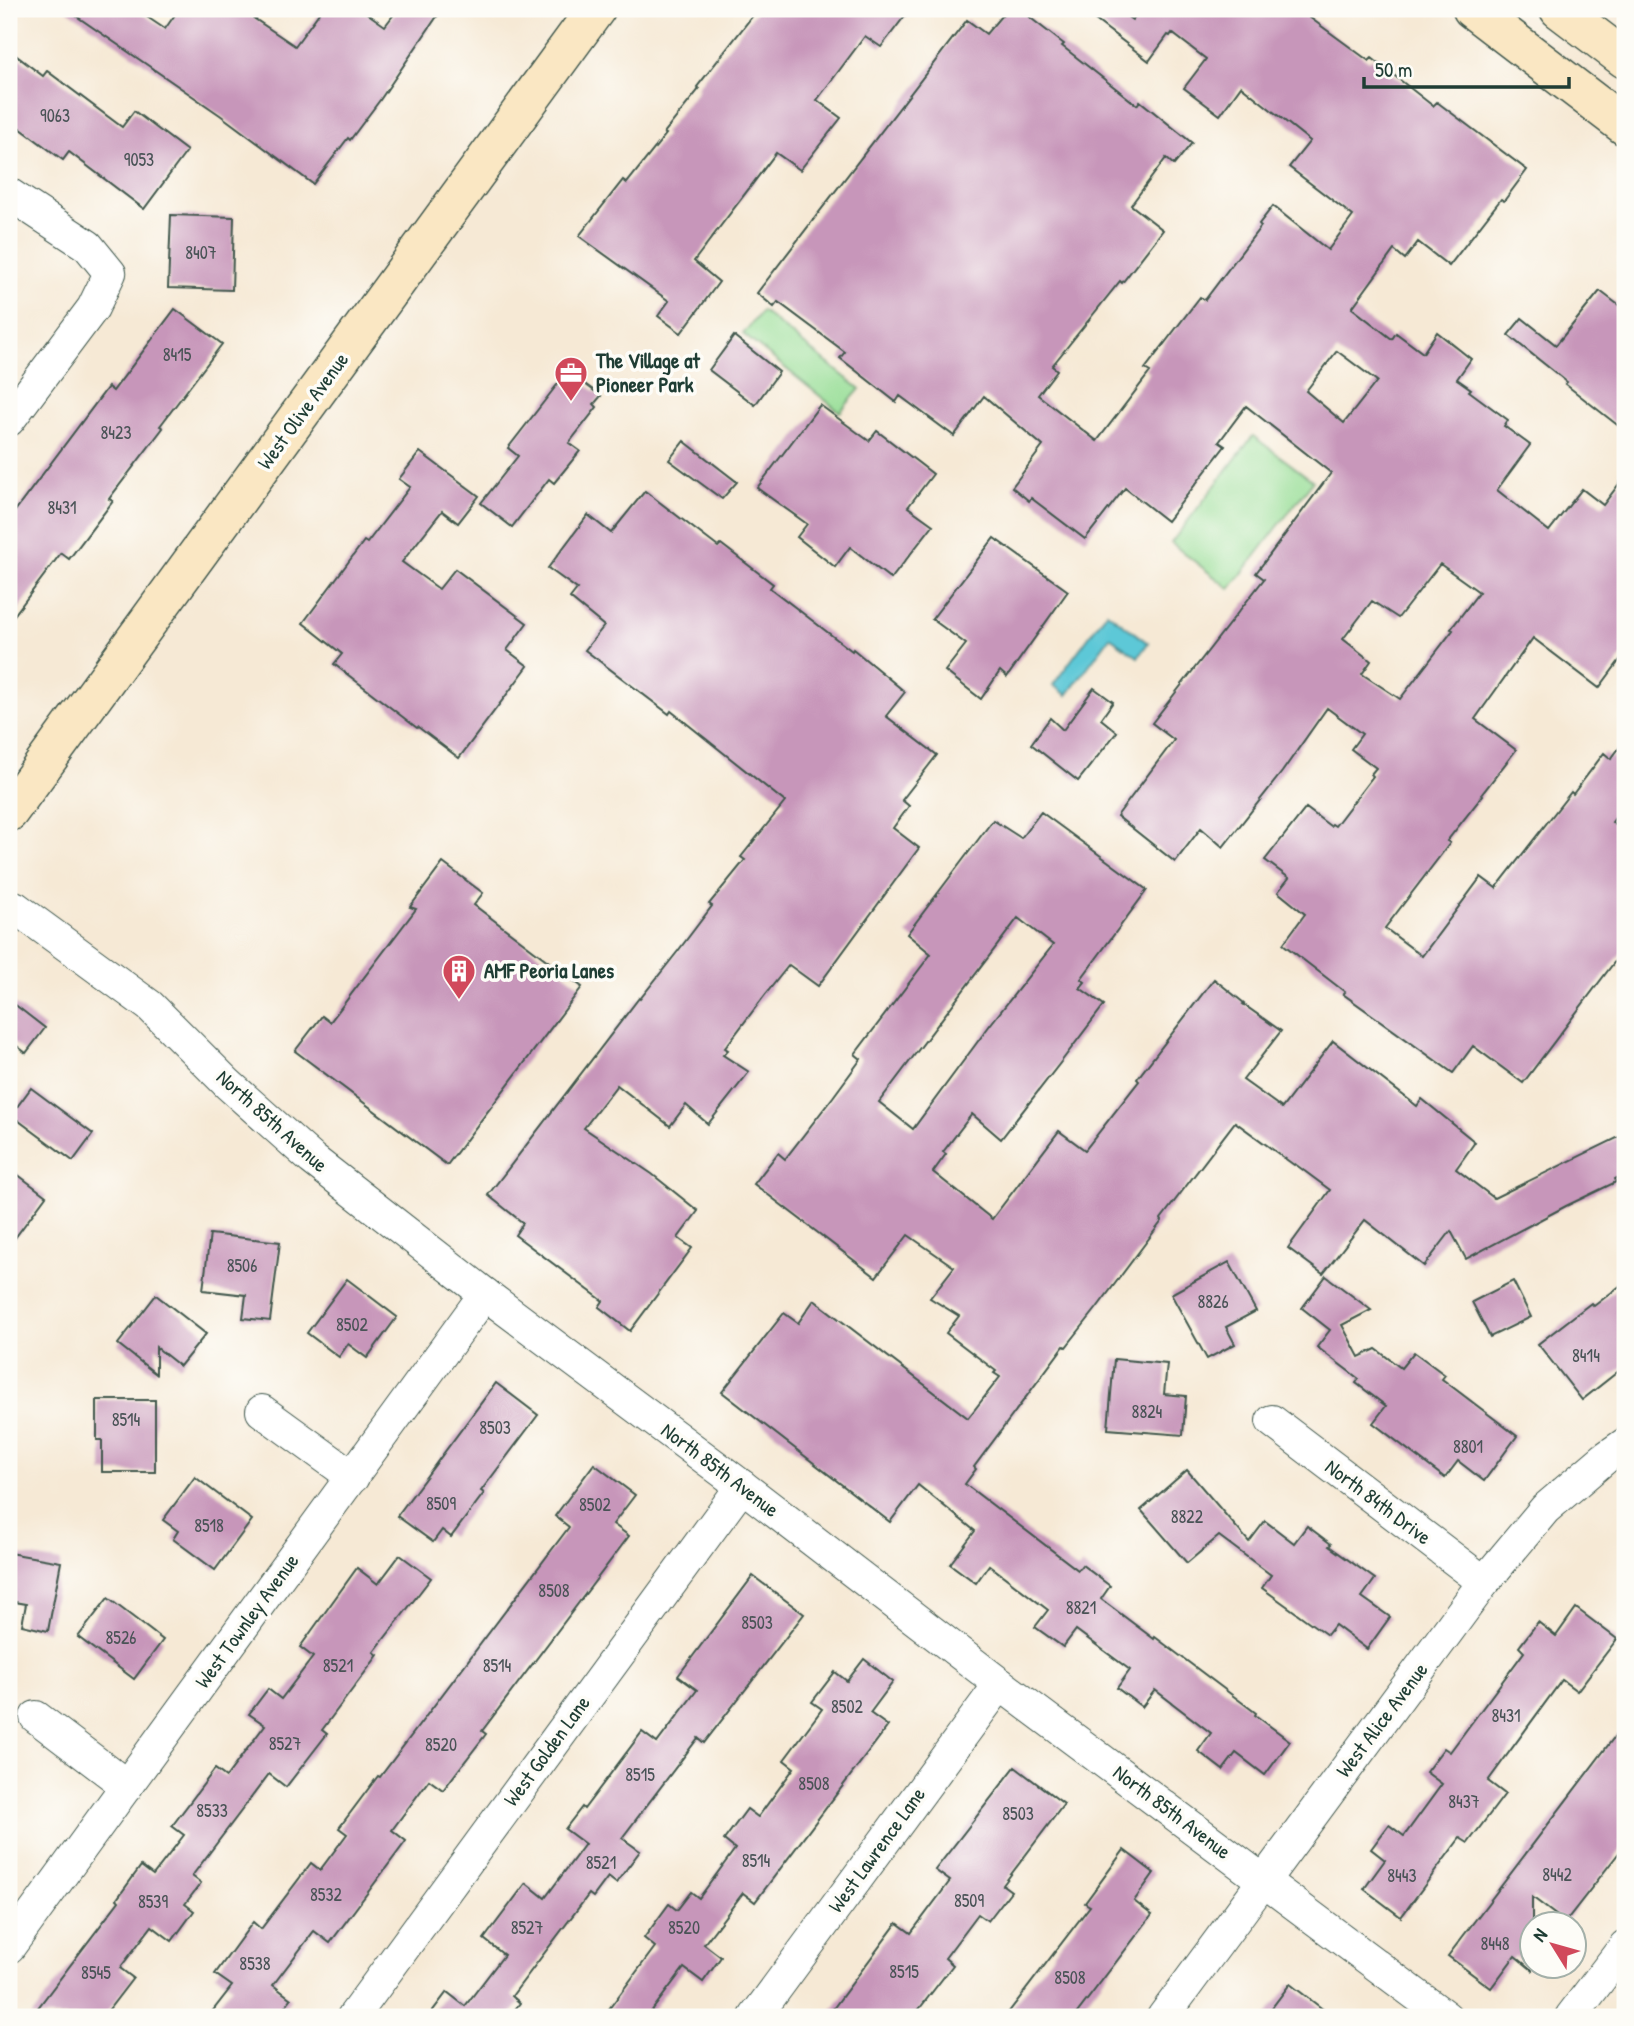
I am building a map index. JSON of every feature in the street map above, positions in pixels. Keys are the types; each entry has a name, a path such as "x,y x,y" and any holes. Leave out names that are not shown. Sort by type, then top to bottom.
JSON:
{"main road":[{"name":"West Olive Avenue","path":"9,813 596,9"},
{"path":"1472,9 1619,107"},
{"path":"1559,9 1625,59"}],"street":[{"path":"9,194 88,246 110,273 93,308 9,420"},
{"name":"North 85th Avenue","path":"9,905 150,1006 228,1084 312,1159 485,1294 1446,2017"},
{"name":"West Townley Avenue","path":"9,1947 485,1294"},
{"path":"262,1411 353,1477"},
{"name":"North 84th Drive","path":"1272,1421 1484,1582"},
{"name":"West Alice Avenue","path":"1163,2017 1484,1582 1545,1509 1625,1444"},
{"name":"West Golden Lane","path":"353,2017 742,1486"},
{"name":"West Lawrence Lane","path":"755,2017 1000,1684"},
{"path":"36,1717 127,1786"},
{"path":"1571,2017 1625,1947"}],"green space":[{"path":"762,311 860,389 840,412 743,334"},
{"path":"1253,436 1313,481 1230,589 1171,543"}],"water":[{"path":"1107,612 1148,643 1138,657 1110,637 1067,695 1053,685"}],"building":[{"path":"66,9 135,9 165,29 179,9 240,9 295,46 322,9 361,9 385,26 398,9 442,9 380,100 313,184 220,115"},
{"path":"758,9 910,9 881,47 865,36 817,100 841,118 800,170 776,153 694,261 719,282 681,333 658,316 669,301 579,236 623,180 627,183 666,134 664,133 699,89 697,87"},
{"path":"1007,9 1019,9 1137,105 1140,101 1192,143 1174,165 1166,158 1131,205 1163,230 1052,366 1057,370 1038,395 1097,441 1150,372 1145,369 1200,297 1205,300 1273,206 1328,250 1353,216 1289,167 1310,141 1241,86 1220,115 1184,88 1206,59 1172,33 1149,61 1081,9 1117,9 1132,20 1141,9 1298,9 1369,61 1372,58 1433,106 1437,102 1527,170 1449,266 1418,242 1405,259 1394,250 1352,308 1392,339 1396,333 1423,353 1437,332 1471,359 1457,379 1508,420 1504,426 1530,445 1497,490 1549,531 1582,489 1603,505 1625,476 1625,653 1599,688 1533,638 1475,719 1516,750 1385,928 1422,956 1481,877 1496,888 1604,753 1611,759 1625,740 1625,805 1612,822 1625,833 1625,948 1523,1083 1473,1046 1453,1073 1343,994 1345,992 1283,944 1305,914 1278,892 1289,878 1265,860 1306,808 1330,826 1335,826 1373,776 1371,774 1376,768 1351,749 1362,734 1327,708 1282,772 1223,847 1201,828 1175,862 1117,816 1174,740 1152,723 1264,579 1256,573 1331,473 1246,406 1219,442 1225,446 1167,521 1125,488 1085,539 1012,487 1043,446 984,396 954,436 900,396 896,402 840,358 845,352 778,302 774,307 757,293 967,20 986,34","holes":["1337,351 1377,381 1344,423 1306,391","1440,564 1479,592 1400,699 1362,674 1371,661 1343,639 1372,601 1398,618"]},
{"path":"9,50 43,76 47,71 122,127 134,111 187,151 144,209 69,152 63,160 9,120"},
{"path":"171,215 234,217 232,290 168,288"},
{"path":"1600,291 1625,310 1625,431 1508,335 1522,318 1556,345"},
{"path":"175,309 222,344 160,426 163,428 109,499 113,501 69,559 61,553 9,622 9,519 108,387 113,391"},
{"path":"734,336 779,372 755,405 709,370"},
{"path":"578,379 601,396 594,404 597,407 569,443 580,451 554,483 549,479 512,527 481,503 518,456 508,448 560,381 568,386"},
{"path":"820,405 869,441 877,431 933,474 908,507 933,525 891,579 850,547 835,567 797,537 807,524 757,488"},
{"path":"684,441 737,482 722,499 669,460"},
{"path":"420,452 479,496 458,523 442,511 402,562 439,589 455,569 527,623 507,650 528,666 459,758 334,664 342,654 303,623 364,541 367,543 410,487 399,479"},
{"path":"645,491 718,547 721,544 773,584 770,588 852,651 853,649 905,692 886,716 937,755 902,800 909,806 893,828 919,848 818,986 789,965 765,995 725,1048 728,1050 723,1055 749,1072 708,1124 686,1105 670,1126 617,1085 584,1128 652,1174 698,1211 678,1238 692,1248 630,1331 599,1307 603,1301 515,1235 523,1223 488,1195 678,951 712,906 709,904 745,860 741,857 785,802 671,711 669,714 585,650 604,626 570,598 577,589 548,568 588,515 611,533"},
{"path":"994,538 1068,591 1007,677 1000,671 981,699 945,671 966,644 932,619"},
{"path":"1094,688 1113,702 1101,719 1117,732 1078,781 1031,744 1050,718 1063,730"},
{"path":"1041,812 1147,890 1081,979 1085,982 1080,988 1104,1005 1064,1058 1001,1139 972,1114 943,1152 946,1154 933,1172 992,1219 1059,1131 1085,1150 1214,979 1281,1031 1243,1080 1282,1108 1333,1041 1417,1106 1422,1099 1475,1142 1456,1169 1494,1198 1625,1134 1625,1174 1615,1179 1616,1182 1466,1259 1451,1231 1424,1266 1365,1220 1323,1274 1288,1248 1330,1190 1235,1122 974,1467 976,1469 965,1484 1078,1570 1082,1565 1110,1586 1101,1599 1290,1741 1265,1775 1236,1753 1223,1770 1198,1751 1211,1733 1155,1690 1142,1707 1117,1688 1130,1670 1076,1630 1063,1647 1035,1627 1048,1610 989,1565 976,1583 950,1564 975,1531 918,1485 890,1522 722,1392 784,1313 798,1323 814,1300 968,1418 1000,1377 994,1373 996,1371 946,1333 959,1316 930,1298 954,1267 908,1235 876,1277 754,1184 778,1153 785,1159 833,1097 861,1059 855,1054 931,954 907,934 993,820 1021,838","holes":["1018,918 1053,945 913,1129 879,1102"]},
{"name":"AMF Peoria Lanes","path":"443,863 483,893 474,905 582,987 447,1165 295,1051 322,1016 330,1022 416,909 410,907"},
{"path":"9,1000 45,1028 26,1053 9,1040"},
{"path":"31,1088 93,1134 73,1161 11,1115"},
{"path":"9,1168 46,1196 9,1246"},
{"path":"210,1234 280,1242 270,1321 243,1318 246,1295 203,1290"},
{"path":"1229,1262 1256,1311 1226,1327 1235,1344 1207,1359 1171,1294"},
{"path":"1326,1276 1371,1310 1342,1325 1359,1357 1376,1349 1401,1368 1414,1352 1445,1375 1442,1379 1517,1436 1484,1481 1458,1461 1445,1478 1373,1423 1386,1406 1356,1383 1359,1379 1317,1347 1330,1330 1302,1308"},
{"path":"347,1279 397,1317 367,1358 348,1344 339,1357 307,1333"},
{"path":"1513,1281 1531,1317 1490,1337 1472,1302"},
{"path":"1625,1282 1625,1366 1582,1400 1538,1344 1591,1303 1594,1306"},
{"path":"156,1295 206,1334 180,1366 156,1347 156,1374 118,1344"},
{"path":"1114,1359 1167,1364 1164,1394 1186,1396 1183,1435 1108,1429"},
{"path":"496,1383 538,1415 481,1491 484,1493 451,1537 442,1530 433,1542 397,1516"},
{"path":"97,1400 155,1400 155,1472 102,1472 102,1440 97,1440"},
{"path":"594,1464 635,1495 613,1524 629,1536 482,1731 486,1734 443,1790 429,1780 392,1830 406,1841 330,1943 314,1931 273,1985 291,1999 277,2017 208,2017 232,1986 215,1974 253,1922 261,1929 311,1863 320,1870 347,1834 339,1828 569,1527 555,1516"},
{"path":"1187,1470 1249,1542 1265,1521 1294,1543 1307,1526 1331,1544 1329,1546 1375,1579 1362,1597 1390,1617 1367,1649 1335,1625 1327,1635 1262,1588 1271,1575 1219,1536 1187,1563 1141,1510"},
{"path":"195,1477 252,1520 215,1570 173,1539 178,1531 163,1520"},
{"path":"9,1553 61,1562 48,1631 22,1625 26,1604 9,1601"},
{"path":"400,1555 431,1578 374,1652 378,1655 322,1730 327,1734 286,1787 269,1774 192,1876 201,1883 185,1904 194,1911 172,1941 152,1926 120,1968 133,1978 103,2017 31,2017 119,1901 117,1899 141,1866 153,1875 184,1835 172,1826 215,1769 226,1777 265,1725 249,1714 268,1689 281,1699 313,1657 300,1647 357,1568 378,1584"},
{"path":"753,1576 804,1614 704,1743 698,1738 622,1838 640,1851 616,1883 608,1877 593,1897 589,1894 512,1996 520,2003 509,2017 428,2017 447,1992 465,2006 504,1955 484,1939 526,1883 545,1898 585,1844 565,1829 582,1807 584,1809 642,1732 657,1743 697,1690 678,1676"},
{"path":"108,1598 163,1640 134,1679 78,1637"},
{"path":"1576,1608 1617,1639 1577,1691 1562,1680 1488,1781 1505,1794 1468,1843 1460,1838 1401,1917 1364,1889 1385,1860 1371,1849 1389,1825 1404,1836 1442,1784 1426,1772 1444,1748 1450,1752 1524,1652 1519,1647 1538,1622 1556,1636"},
{"path":"864,1659 893,1682 870,1713 888,1726 755,1902 743,1893 704,1944 721,1957 703,1982 684,1968 647,2017 603,2017 655,1947 644,1938 669,1904 677,1910 691,1892 699,1898 735,1849 724,1840 747,1809 758,1817 794,1768 784,1760 822,1709 812,1702 835,1672 847,1681"},
{"path":"1625,1723 1625,1845 1574,1910 1549,1910 1532,1897 1532,1910 1518,1910 1518,1958 1515,1956 1491,1988 1448,1956"},
{"path":"1015,1767 1064,1804 1003,1885 1011,1891 988,1921 978,1914 945,1958 953,1965 913,2017 827,2017 897,1923 911,1933 950,1881 935,1870"},
{"path":"1124,1850 1154,1873 1134,1901 1152,1915 1074,2017 1005,2017 1090,1906 1085,1903"},
{"path":"1290,1984 1333,2017 1265,2017"}],"place":[{"name":"The Village at Pioneer Park","path":"571,403"},
{"name":"AMF Peoria Lanes","path":"459,1001"}]}
